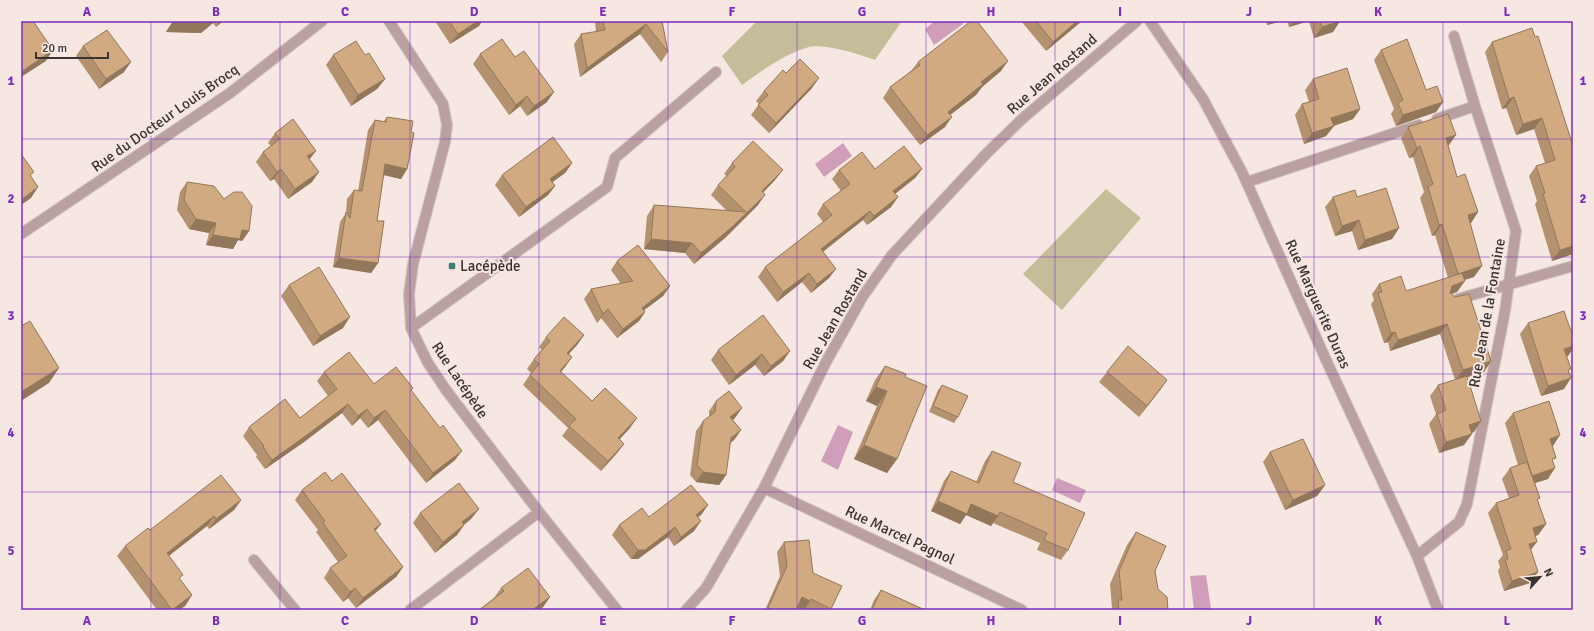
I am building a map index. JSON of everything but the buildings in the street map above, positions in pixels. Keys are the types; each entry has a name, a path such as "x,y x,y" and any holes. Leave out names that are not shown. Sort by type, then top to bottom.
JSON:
{"street":[{"name":"Rue du Docteur Louis Brocq","path":"21,234 230,93 322,21"},
{"name":"Rue Lacépède","path":"389,21 443,104 447,124 445,142 413,264 409,294 411,328 428,364 446,390 539,512 617,610"},
{"name":"Rue Jean Rostand","path":"686,610 706,588 764,488 830,356 863,296 892,255 986,153 1022,119 1137,21"},
{"name":"Rue Marguerite Duras","path":"1150,21 1203,99 1247,182 1327,362 1417,556 1438,610"},
{"name":"Rue Jean de la Fontaine","path":"1417,556 1459,522 1467,504 1510,284 1516,231 1454,36"},
{"path":"411,328 607,187 615,158 716,72"},
{"path":"1247,182 1475,106"},
{"path":"1449,301 1573,266"},
{"name":"Rue Marcel Pagnol","path":"764,488 1022,610"},
{"path":"410,610 539,512"},
{"path":"254,560 295,610"}],"shaded area":[{"path":"757,21 902,21 875,60 851,52 823,46 809,47 782,58 742,85 722,56"},
{"path":"935,21 960,21 963,24 934,45 925,29"},
{"path":"843,143 852,156 824,177 815,164"},
{"path":"1106,189 1141,218 1062,310 1023,274"},
{"path":"838,425 853,432 838,470 821,461"},
{"path":"1057,478 1086,490 1080,503 1052,490"},
{"path":"1206,575 1211,609 1194,610 1190,576"}],"place":[{"name":"Lacépède","path":"452,266"}]}
